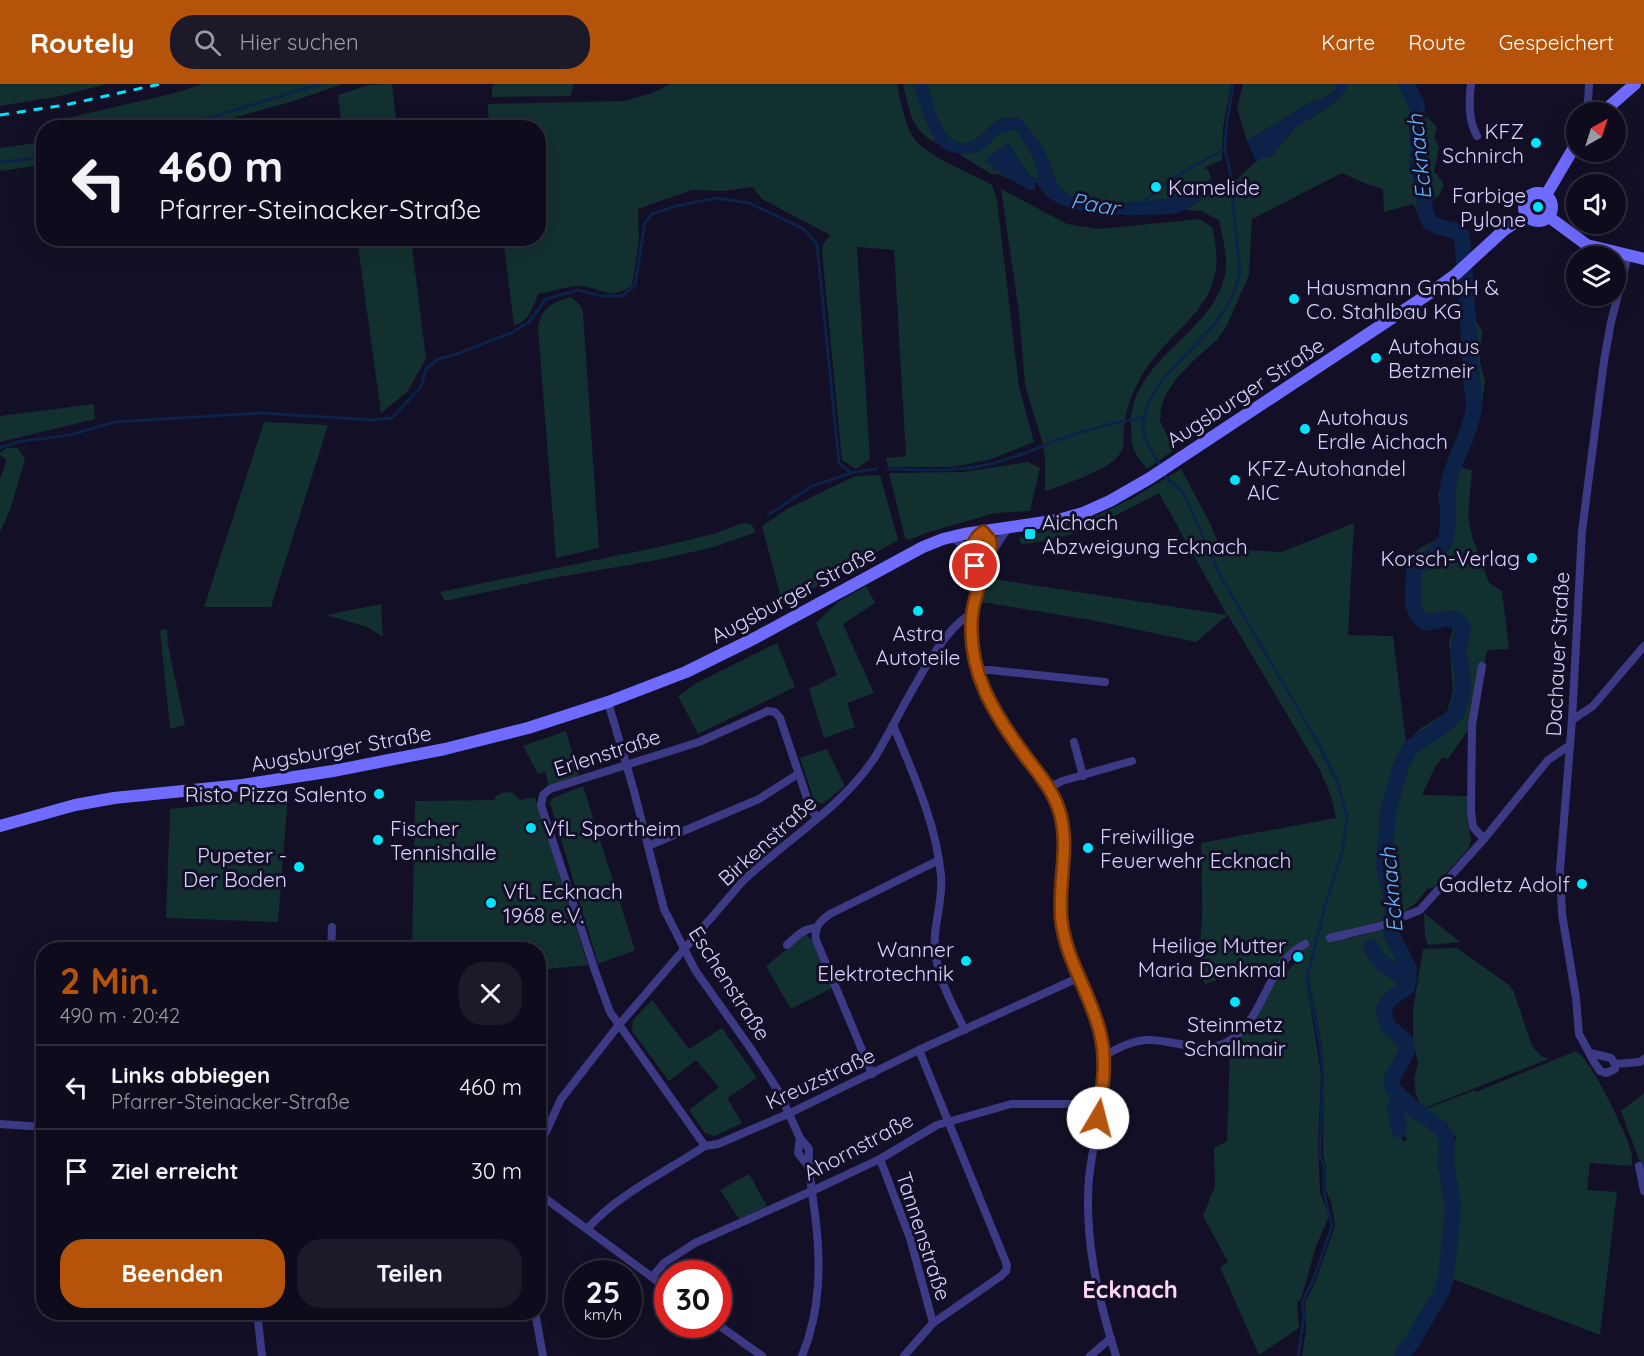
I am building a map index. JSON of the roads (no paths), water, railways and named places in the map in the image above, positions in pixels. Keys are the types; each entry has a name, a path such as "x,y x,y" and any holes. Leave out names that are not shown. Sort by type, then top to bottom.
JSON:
{"main road":[{"path":"1614,102 1635,84"},
{"path":"1526,216 1534,221 1549,217 1552,208 1546,195 1566,161"},
{"name":"Augsburger Straße","path":"0,826 75,805 114,798 242,785 333,771 445,749 528,728 608,702 686,672 755,638 923,546 952,537 1058,520 1083,513 1110,501 1150,478 1456,274 1504,230 1526,216 1524,207 1528,197 1538,193 1546,195"},
{"path":"1549,217 1587,245 1644,259"}],"street":[{"path":"1471,84 1469,111 1477,136"},
{"path":"1588,102 1589,84"},
{"name":"Dachauer Straße","path":"1628,256 1611,322 1604,361 1584,511 1560,891 1580,1034 1585,1048 1600,1071 1610,1073 1615,1064 1640,1062 1644,1059"},
{"path":"1008,528 989,558 979,586 972,614 971,640 976,670 987,696 999,718 1048,788 1057,807 1064,834 1059,895 1062,926 1068,950 1098,1025 1104,1056 1105,1069 1091,1160 1088,1214 1093,1264 1116,1356"},
{"path":"972,556 974,541 983,532 990,540 989,558"},
{"path":"952,537 972,556 979,586"},
{"name":"Birkenstraße","path":"546,1132 561,1099 618,1026 742,882 857,782 875,757 944,640 963,617 972,614"},
{"path":"1572,720 1593,706 1644,646"},
{"path":"1482,666 1472,725 1471,811 1473,827 1484,839"},
{"path":"976,670 1105,681"},
{"name":"Eschenstraße","path":"608,702 664,909 695,970 756,1057 790,1113 800,1138 809,1149 808,1166 818,1246 819,1286 812,1327 802,1356"},
{"name":"Erlenstraße","path":"705,1146 610,1012 541,805 543,795 550,789 699,742 768,711 775,712 780,718 810,807 817,818"},
{"path":"893,725 927,815 939,860 941,877 935,955 940,976 965,1030"},
{"path":"1074,742 1083,776"},
{"path":"1330,938 1380,926 1420,910 1484,839 1548,760 1570,745"},
{"path":"1048,788 1062,781 1132,761"},
{"path":"648,846 759,799 798,774"},
{"path":"872,1074 816,940 816,928 830,914 939,860"},
{"path":"331,942 332,927"},
{"path":"788,945 801,932 809,928 816,928"},
{"path":"1104,1056 1120,1047 1140,1041 1214,1047 1232,1040 1250,1022 1286,959 1305,944"},
{"name":"Kreuzstraße","path":"588,1228 599,1215 624,1196 705,1146 718,1144 790,1113 919,1050 1080,977"},
{"path":"904,1356 933,1323 1001,1276 1006,1271 1007,1265 919,1050"},
{"path":"1590,1053 1611,1058 1615,1064"},
{"name":"Ahornstraße","path":"652,1277 664,1263 694,1243 880,1159 937,1125 1011,1104 1100,1104"},
{"path":"0,1124 36,1126"},
{"name":"Tannenstraße","path":"880,1159 910,1238 933,1323"},
{"path":"1639,1166 1644,1191"},
{"path":"546,1198 652,1277"},
{"path":"258,1320 262,1356"},
{"path":"537,1320 543,1356"},
{"path":"732,1335 762,1356"},
{"path":"1090,1356 1111,1338"}],"water":[{"name":"Paar","path":"913,84 927,84 940,124 952,139 960,143 977,139 995,122 1019,118 1044,150 1061,189 1071,196 1100,202 1152,201 1183,194 1211,178 1213,183 1210,193 1185,210 1173,214 1109,215 1092,213 1061,204 1048,197 1036,182 1035,190 1028,190 985,162 989,156 1008,143 1029,175 1034,179 1039,178 1033,159 1016,130 997,135 983,149 972,153 956,153 938,144 931,133"},
{"path":"1336,84 1348,84 1333,104 1295,127 1271,157 1262,157 1257,163 1247,141 1311,102 1322,99 1336,90"}],"waterway":[{"path":"202,120 320,84"},
{"path":"1160,466 1144,433 1144,417 1149,401 1169,373 1219,318 1233,294 1240,274 1230,170 1225,150 1233,84"},
{"name":"Ecknach","path":"1402,1356 1442,1291 1446,1279 1453,1206 1446,1164 1445,1134 1441,1128 1414,1109 1393,1089 1391,1081 1407,1051 1406,1042 1388,1026 1384,1009 1389,1000 1407,987 1409,969 1391,934 1393,905 1384,865 1388,812 1400,768 1410,748 1443,726 1458,711 1463,688 1458,653 1463,627 1456,619 1426,623 1416,612 1413,593 1414,571 1437,550 1446,538 1449,482 1474,407 1462,236 1456,231 1430,222 1426,215 1417,167 1418,115 1416,103 1406,84"},
{"path":"1139,206 1179,175 1225,150"},
{"path":"0,162 36,158"},
{"path":"0,448 17,442 70,435 114,422 262,413 372,420 392,418 421,387 426,369 438,359 511,333 529,322 546,299 578,290 601,296 622,296 635,285 645,223 652,214 676,206 716,198 749,203 804,229 817,244 839,463 851,473"},
{"path":"890,469 940,470 978,467 1009,459 1064,438 1113,423 1144,417"},
{"path":"768,515 812,486 851,473 876,469"},
{"path":"1163,472 1184,494 1221,577 1318,743 1338,783 1347,816 1343,849 1325,906 1307,978 1323,1073 1320,1155 1324,1167 1324,1193 1332,1226 1313,1280 1302,1303 1304,1317 1298,1356"},
{"name":"Ecknach","path":"1371,947 1382,962 1409,979"},
{"name":"Ecknach","path":"1399,1097 1395,1107 1399,1130"}],"railway":[{"path":"0,115 65,105 160,84"}],"place":[{"name":"KFZ Schnirch","path":"1536,143"},
{"name":"Kamelide","path":"1156,187"},
{"name":"Farbige Pylone","path":"1538,207"},
{"name":"Hausmann GmbH & Co. Stahlbau KG","path":"1294,299"},
{"name":"Autohaus Betzmeir","path":"1376,358"},
{"name":"Autohaus Erdle Aichach","path":"1305,429"},
{"name":"KFZ-Autohandel AIC","path":"1235,480"},
{"name":"Aichach Abzweigung Ecknach","path":"1030,534"},
{"name":"Korsch-Verlag","path":"1532,558"},
{"name":"Astra Autoteile","path":"918,611"},
{"name":"Risto Pizza Salento","path":"379,794"},
{"name":"VfL Sportheim","path":"531,828"},
{"name":"Fischer Tennishalle","path":"378,840"},
{"name":"Freiwillige Feuerwehr Ecknach","path":"1088,848"},
{"name":"Pupeter - Der Boden","path":"299,867"},
{"name":"Gadletz Adolf","path":"1582,884"},
{"name":"VfL Ecknach 1968 e.V.","path":"491,903"},
{"name":"Heilige Mutter Maria Denkmal","path":"1298,957"},
{"name":"Wanner Elektrotechnik","path":"966,961"},
{"name":"Steinmetz Schallmair","path":"1235,1002"}],"district":[{"name":"Ecknach","path":"1130,1289"}]}
